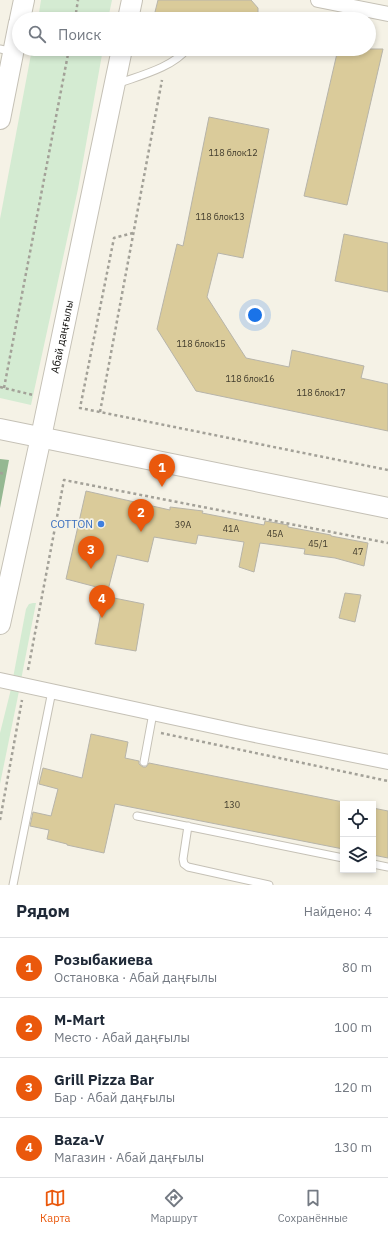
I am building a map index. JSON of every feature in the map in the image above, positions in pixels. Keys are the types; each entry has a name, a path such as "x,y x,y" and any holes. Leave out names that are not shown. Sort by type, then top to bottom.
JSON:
{"main road":[{"path":"21,12 24,0"},
{"path":"129,12 132,0"},
{"path":"0,119 7,50 12,39"},
{"name":"Абай даңғылы","path":"0,624 41,437 120,56"},
{"path":"0,430 41,437 388,508"}],"street":[{"path":"318,0 359,4 388,14"},
{"path":"0,680 388,762"}],"lane":[{"path":"114,85 164,66 180,56"},
{"path":"13,885 52,691"},
{"path":"144,762 153,713"},
{"path":"137,816 340,857"},
{"path":"188,826 183,859 184,864 188,868 269,885"},
{"path":"376,865 388,867"}],"path":[{"path":"76,12 78,0"},
{"path":"39,396 2,387 68,56"},
{"path":"100,412 164,66"},
{"path":"133,232 114,238 80,408 388,470"},
{"path":"0,473 5,474"},
{"path":"0,820 64,480 388,543"},
{"path":"150,731 388,781"}],"green space":[{"path":"41,0 112,0 109,12 39,12"},
{"path":"31,56 102,56 78,189 31,405 0,398 0,219"},
{"path":"0,459 9,460 0,508"},
{"path":"36,603 21,680 13,678 26,609 29,604"},
{"path":"11,689 19,691 0,784 0,733"}],"building":[{"path":"158,0 251,0 258,8 258,12 155,12"},
{"path":"376,49 383,49 347,205 304,196 336,56 376,56"},
{"path":"209,117 269,129 243,258 218,253 207,297 246,358 289,367 292,350 364,366 361,378 388,384 388,431 196,391 157,329 177,244 183,246"},
{"path":"344,234 388,243 388,292 335,281"},
{"path":"86,491 170,510 170,507 203,511 202,513 264,525 265,521 368,543 364,566 335,558 304,554 305,549 260,543 254,572 239,567 244,542 198,535 196,544 154,537 148,562 117,555 108,590 66,579"},
{"path":"345,593 361,595 355,622 339,618"},
{"path":"104,596 144,604 136,651 95,644"},
{"path":"91,734 128,742 125,758 139,761 139,764 143,767 146,767 149,763 340,801 340,848 115,804 104,853 47,839 49,830 30,826 33,812 51,816 58,789 39,784 43,768 82,778"},
{"path":"376,809 388,811 388,858 376,856"}],"place":[{"name":"Розыбакиева","path":"162,487"},
{"name":"COTTON","path":"101,524"},
{"name":"M-Mart","path":"141,532"},
{"name":"Grill Pizza Bar","path":"91,569"},
{"name":"Baza-V","path":"102,618"}]}
